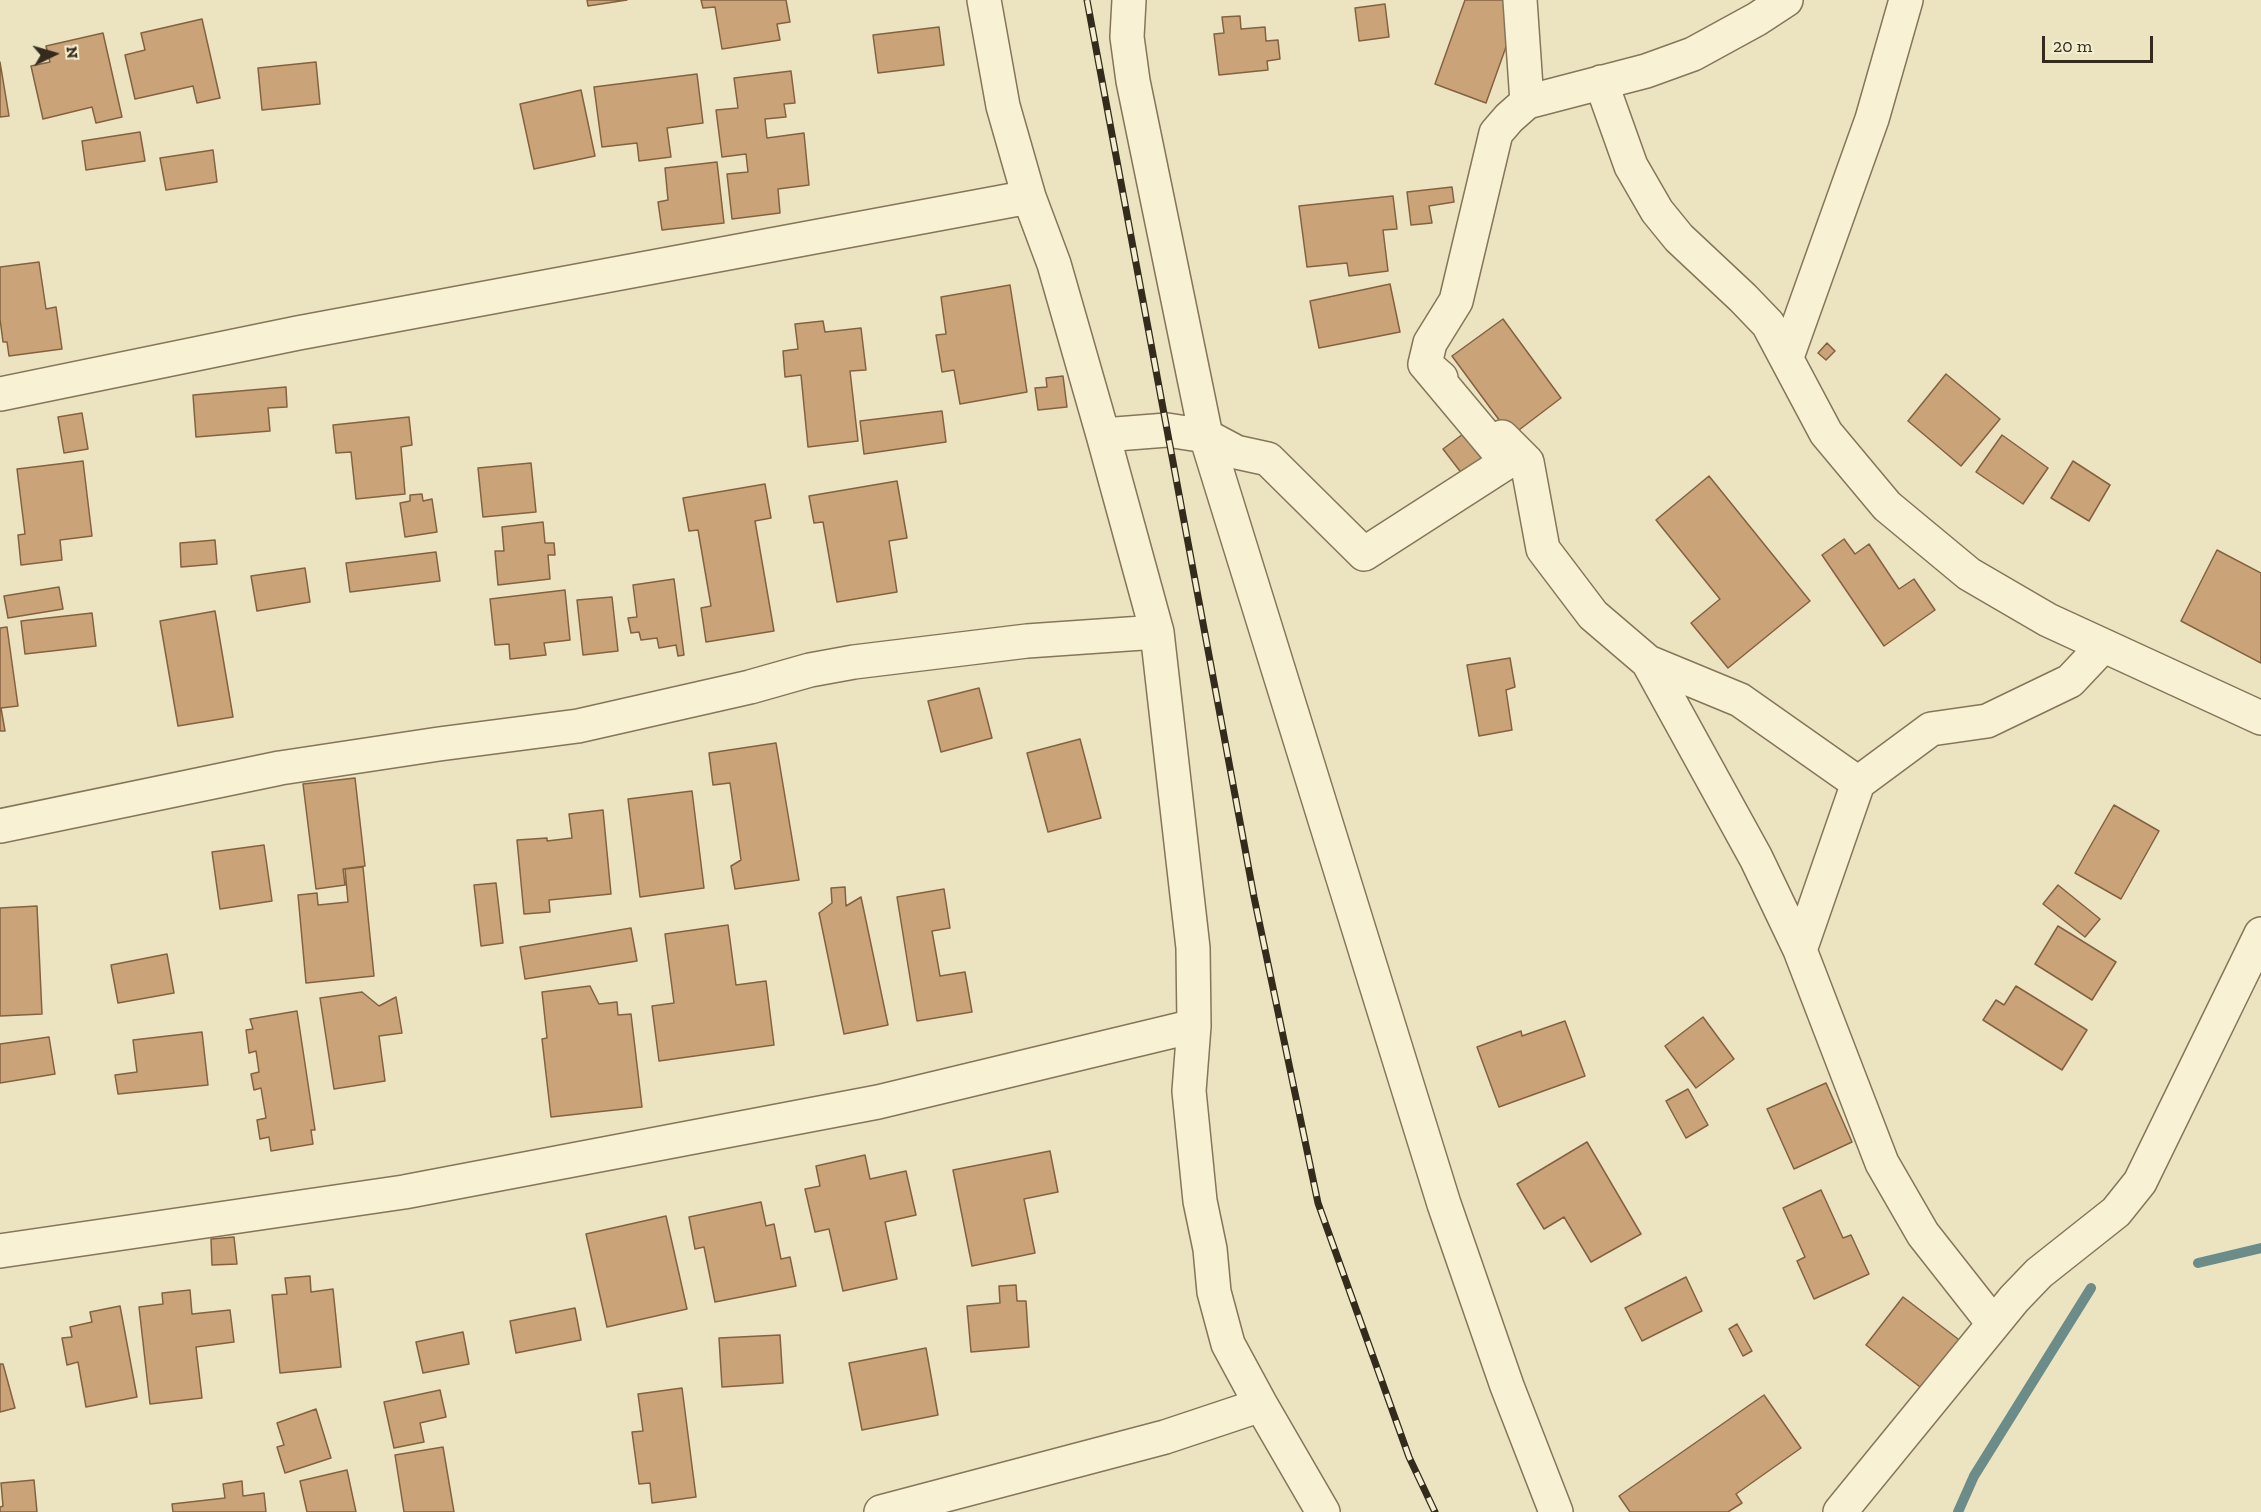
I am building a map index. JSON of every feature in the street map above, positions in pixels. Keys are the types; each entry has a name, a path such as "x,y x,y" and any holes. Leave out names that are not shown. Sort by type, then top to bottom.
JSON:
{"street":[{"path":"984,0 1003,106 1029,197 1054,264 1157,632 1193,948 1194,1026 1189,1091 1200,1201 1210,1250 1214,1292 1228,1344 1323,1512"},
{"path":"1129,0 1127,37 1132,81 1206,436 1444,1204 1507,1386 1556,1512"},
{"path":"1520,0 1527,102"},
{"path":"1425,364 1430,343 1456,301 1496,133 1509,118 1527,102 1646,70 1693,54 1757,19 1786,0"},
{"path":"1787,357 1872,118 1906,0"},
{"path":"1601,82 1630,166 1657,211 1679,238 1768,324 1826,433 1887,506 1969,574 2048,620 2261,718"},
{"path":"0,394 298,333 1029,197"},
{"path":"1103,435 1167,430 1206,436 1236,452 1269,459 1364,554 1507,462 1425,364"},
{"path":"1425,364 1527,462 1543,549 1593,615 1648,662 1740,700 1858,783"},
{"path":"0,826 280,768 578,726 750,687 810,670 854,662 1027,640 1157,632"},
{"path":"1800,950 1858,783 1931,729 1987,721 2070,681 2103,646"},
{"path":"1648,662 1756,858 1800,950 1882,1163 1923,1234 1993,1323"},
{"path":"1840,1512 1993,1323 2039,1273 2116,1212 2140,1182 2261,934"},
{"path":"0,1251 404,1192 878,1102 1194,1026"},
{"path":"881,1512 1165,1437 1261,1405"}],"building":[{"path":"587,0 627,0 588,6"},
{"path":"701,0 786,0 790,22 777,24 780,40 722,49 715,7 703,8"},
{"path":"1465,0 1508,0 1504,11 1517,16 1486,103 1435,84"},
{"path":"1385,4 1389,37 1359,41 1355,8"},
{"path":"1240,16 1241,29 1265,27 1266,41 1278,40 1280,59 1267,61 1268,70 1219,75 1214,34 1224,33 1222,17"},
{"path":"202,19 220,98 197,103 193,86 135,99 125,55 145,50 141,33"},
{"path":"939,27 944,65 878,73 873,35"},
{"path":"103,33 122,117 96,123 92,107 43,119 31,66 50,62 46,46"},
{"path":"0,62 9,116 0,117"},
{"path":"316,62 320,104 262,110 258,68"},
{"path":"791,71 795,103 784,104 786,117 765,119 767,138 804,133 809,185 778,189 780,213 732,219 727,174 748,172 746,154 722,157 716,110 738,108 734,78"},
{"path":"697,74 703,123 667,128 671,157 639,161 637,143 602,147 594,87"},
{"path":"581,90 595,156 534,169 520,104"},
{"path":"140,132 145,161 86,170 82,141"},
{"path":"213,150 217,182 166,190 160,158"},
{"path":"717,162 724,223 662,230 658,202 668,200 665,168"},
{"path":"1452,187 1454,202 1429,206 1432,223 1411,225 1407,192"},
{"path":"1393,196 1397,229 1383,230 1388,271 1349,276 1347,263 1307,267 1299,206"},
{"path":"39,262 46,309 56,307 62,349 9,356 7,342 3,342 0,319 0,267"},
{"path":"1390,284 1400,332 1319,348 1310,301"},
{"path":"1010,285 1027,392 960,404 954,370 942,372 936,335 946,334 941,297"},
{"path":"1503,319 1561,398 1511,436 1452,356"},
{"path":"823,321 825,332 861,328 866,370 850,371 858,441 808,447 801,375 785,377 783,351 798,349 795,324"},
{"path":"1827,343 1835,351 1826,360 1818,353"},
{"path":"1946,374 2000,419 1961,466 1908,421"},
{"path":"1063,376 1067,407 1038,410 1035,388 1047,387 1046,378"},
{"path":"286,387 287,407 268,408 270,431 196,437 193,395"},
{"path":"942,411 946,442 864,454 860,421"},
{"path":"82,413 88,449 64,453 58,417"},
{"path":"409,417 412,445 401,447 405,494 356,499 351,452 336,453 333,425"},
{"path":"1463,434 1482,459 1463,475 1443,449"},
{"path":"2002,435 2048,468 2023,504 1976,472"},
{"path":"83,461 92,536 60,540 62,560 21,565 18,535 25,534 17,469"},
{"path":"2073,461 2110,485 2089,521 2051,498"},
{"path":"531,463 536,512 483,517 478,468"},
{"path":"1709,476 1810,601 1728,668 1691,623 1720,599 1656,520"},
{"path":"897,481 907,538 889,541 897,592 837,602 823,522 814,523 809,496"},
{"path":"765,484 771,518 755,521 774,631 706,642 701,608 711,606 698,530 689,531 683,498"},
{"path":"422,494 423,501 432,499 437,532 405,537 400,503 410,501 410,495"},
{"path":"543,522 545,543 554,543 555,555 548,555 550,579 498,585 495,551 504,551 502,527"},
{"path":"1844,539 1855,554 1869,544 1899,589 1914,579 1935,610 1884,646 1822,555"},
{"path":"215,540 217,564 181,567 180,543"},
{"path":"2217,550 2261,573 2261,663 2181,621"},
{"path":"436,552 440,581 350,592 346,563"},
{"path":"305,568 310,602 257,611 251,576"},
{"path":"674,579 684,655 678,656 676,645 659,648 657,638 641,640 639,632 631,633 628,618 637,617 633,585"},
{"path":"59,587 63,609 8,618 4,596"},
{"path":"565,590 570,640 544,643 546,655 510,659 509,644 495,645 490,599"},
{"path":"612,597 618,651 583,655 577,600"},
{"path":"215,611 233,717 178,726 160,621"},
{"path":"92,613 96,646 25,654 21,621"},
{"path":"7,627 18,706 1,708 5,731 0,731 0,628"},
{"path":"1510,658 1515,687 1506,690 1512,730 1479,736 1467,665"},
{"path":"979,688 992,738 941,752 928,701"},
{"path":"1080,739 1101,818 1048,832 1027,753"},
{"path":"776,743 799,880 735,889 731,866 741,860 730,783 713,785 709,753"},
{"path":"355,778 365,866 343,869 345,885 316,889 303,784"},
{"path":"692,791 704,888 640,897 628,799"},
{"path":"2114,805 2159,831 2121,899 2075,873"},
{"path":"603,810 611,894 549,900 550,912 524,914 517,840 547,838 547,841 572,838 569,814"},
{"path":"264,845 272,901 220,909 212,852"},
{"path":"363,867 374,976 306,983 298,895 317,893 318,905 348,902 345,869"},
{"path":"496,883 503,943 481,946 474,885"},
{"path":"2058,885 2100,919 2085,937 2043,904"},
{"path":"845,887 846,906 861,897 888,1025 844,1034 819,913 832,903 831,888"},
{"path":"944,889 950,928 932,931 940,976 965,972 972,1012 917,1021 897,897"},
{"path":"37,906 42,1014 0,1016 0,908"},
{"path":"728,925 736,985 766,981 774,1045 659,1061 652,1006 674,1003 665,934"},
{"path":"2058,926 2116,962 2092,1000 2035,964"},
{"path":"631,928 637,961 525,979 520,947"},
{"path":"167,954 174,993 118,1003 111,965"},
{"path":"590,986 599,1004 617,1002 618,1015 631,1014 642,1107 551,1117 542,1039 547,1038 542,992"},
{"path":"2016,986 2087,1030 2062,1070 1983,1020 1996,1000 2004,1005"},
{"path":"362,992 379,1006 396,997 402,1033 379,1036 385,1081 334,1089 320,998"},
{"path":"297,1011 315,1130 311,1130 313,1144 271,1151 269,1137 260,1139 257,1120 266,1118 261,1088 254,1090 251,1074 259,1072 256,1051 249,1053 246,1030 253,1029 250,1019"},
{"path":"1703,1017 1734,1059 1696,1088 1665,1046"},
{"path":"1565,1021 1585,1076 1499,1107 1477,1047 1521,1031 1522,1036"},
{"path":"202,1032 208,1085 118,1094 115,1075 137,1072 133,1040"},
{"path":"49,1037 55,1074 0,1083 0,1044"},
{"path":"1826,1083 1852,1142 1794,1169 1767,1109"},
{"path":"1688,1089 1708,1125 1686,1138 1666,1101"},
{"path":"1587,1142 1641,1234 1591,1262 1564,1217 1544,1229 1517,1184"},
{"path":"1050,1151 1058,1192 1024,1199 1035,1253 972,1266 953,1170"},
{"path":"865,1155 870,1179 906,1171 916,1215 885,1222 897,1279 843,1291 829,1229 815,1232 805,1189 820,1186 816,1166"},
{"path":"1821,1190 1843,1238 1851,1235 1869,1274 1814,1299 1797,1261 1805,1257 1783,1208"},
{"path":"761,1202 766,1226 774,1224 781,1259 790,1257 796,1286 715,1302 704,1247 695,1249 689,1217"},
{"path":"666,1216 687,1309 607,1327 586,1234"},
{"path":"234,1237 237,1264 212,1265 211,1239"},
{"path":"310,1276 311,1292 333,1289 341,1367 280,1373 272,1295 287,1294 285,1278"},
{"path":"1686,1277 1702,1311 1642,1341 1625,1308"},
{"path":"1016,1285 1017,1301 1026,1301 1029,1347 971,1352 967,1306 1000,1303 999,1286"},
{"path":"190,1290 192,1314 230,1310 234,1342 196,1347 202,1398 150,1404 139,1307 163,1304 162,1293"},
{"path":"1903,1297 1962,1342 1924,1390 1866,1345"},
{"path":"120,1306 137,1397 86,1407 78,1362 67,1365 62,1338 72,1337 70,1327 92,1322 90,1312"},
{"path":"575,1308 581,1340 516,1353 510,1321"},
{"path":"1737,1324 1752,1351 1743,1356 1729,1329"},
{"path":"463,1332 469,1364 423,1373 416,1342"},
{"path":"780,1335 783,1383 722,1387 719,1338"},
{"path":"926,1348 938,1415 862,1430 849,1363"},
{"path":"0,1364 3,1364 15,1408 0,1412"},
{"path":"682,1388 696,1497 652,1503 650,1483 639,1484 632,1432 643,1431 638,1394"},
{"path":"440,1390 446,1417 420,1423 424,1442 394,1448 384,1402"},
{"path":"1764,1395 1801,1448 1736,1494 1742,1503 1728,1512 1630,1512 1619,1496"},
{"path":"316,1409 331,1458 285,1473 277,1447 284,1445 277,1423"},
{"path":"443,1447 454,1512 404,1512 395,1455"},
{"path":"347,1470 356,1512 307,1512 300,1481"},
{"path":"34,1480 37,1512 0,1512 0,1507 3,1506 1,1483"},
{"path":"242,1481 243,1496 264,1493 266,1512 173,1512 172,1504 225,1498 223,1484"}],"waterway":[{"path":"2198,1263 2261,1248"},
{"path":"1958,1512 1974,1476 2091,1288"}],"railway":[{"path":"1087,0 1254,897 1318,1203 1409,1457 1435,1512"}]}
